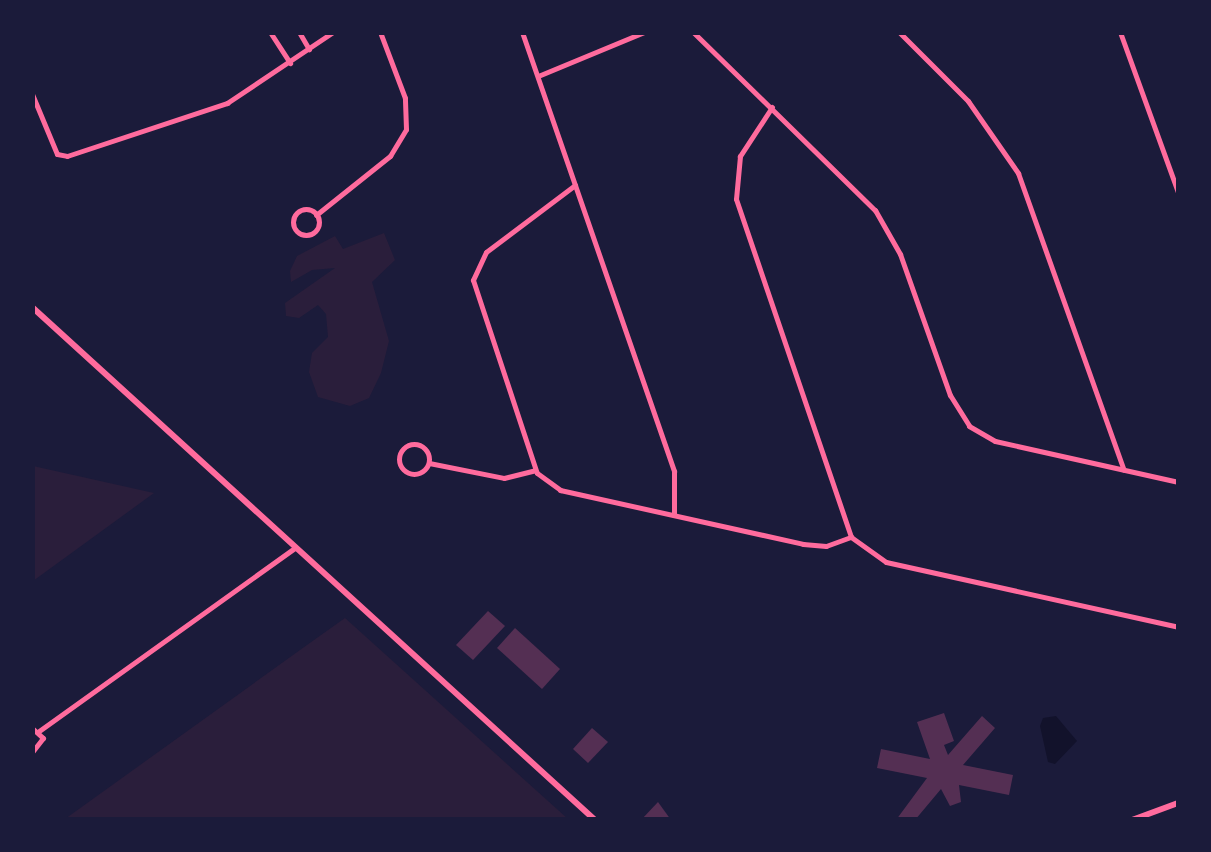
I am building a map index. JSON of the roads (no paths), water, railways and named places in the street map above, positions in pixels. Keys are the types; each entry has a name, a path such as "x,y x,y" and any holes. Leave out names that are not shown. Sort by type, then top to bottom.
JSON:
{"main road":[{"path":"32,307 595,820"},
{"path":"1132,820 1178,804"}],"street":[{"path":"270,32 290,63"},
{"path":"298,32 309,49"},
{"path":"32,94 57,154 66,156 208,111 290,63 333,32"},
{"path":"316,214 316,231 296,231 297,212 316,214 390,156 403,137 407,106 380,32"},
{"path":"522,32 678,483 674,515"},
{"path":"538,76 644,32"},
{"path":"693,32 862,193 888,230 965,422 995,441 1178,482"},
{"path":"899,32 968,101 1018,173 1124,470"},
{"path":"1120,32 1178,192"},
{"path":"772,106 742,151 736,199 852,538 886,562 1178,627"},
{"path":"575,185 486,252 474,273 474,296 535,470 560,490 818,546 852,538"},
{"path":"429,463 418,444 399,456 404,470 413,474 429,463 504,478 535,470"},
{"path":"32,752 43,742 36,729 297,546"}]}
